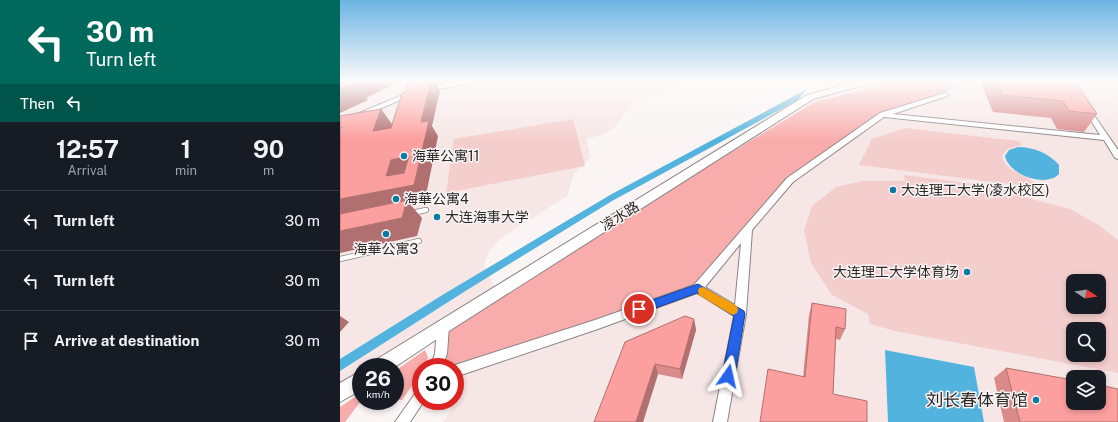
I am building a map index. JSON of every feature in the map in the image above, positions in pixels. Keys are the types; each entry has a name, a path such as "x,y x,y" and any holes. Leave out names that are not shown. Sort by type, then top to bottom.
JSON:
{"main road":[{"name":"凌水路","path":"394,358 804,101"},
{"path":"340,393 352,386"}],"street":[{"path":"340,124 400,101"},
{"path":"464,368 595,325 698,288 790,180 883,114 925,101"},
{"path":"1082,101 1118,156"},
{"path":"883,114 1106,138"},
{"path":"720,422 740,314 747,229"},
{"path":"698,288 740,314"},
{"path":"439,358 443,326"},
{"path":"402,422 412,408"}],"lane":[{"path":"404,214 426,210"},
{"path":"340,259 419,241"}],"shaded area":[{"name":"大连海事大学","path":"340,101 636,101 615,127 602,135 586,139 591,157 574,174 567,196 501,238 489,250 484,264 495,287 384,358 352,358 352,379 340,386"},
{"name":"大连理工大学(凌水校区)","path":"809,101 1118,101 1118,422 443,422 450,410 464,410 464,358 461,358 462,340 458,322"},
{"path":"820,101 928,101 883,115 790,180 698,288 464,364 464,358 438,358 443,326 815,102"},
{"path":"573,119 585,166 446,193 454,139"},
{"path":"905,128 1019,141 1022,145 1007,149 1002,155 1004,162 1013,170 1030,179 1039,188 859,165 872,139"},
{"name":"大连理工大学体育场","path":"904,175 1021,190 1024,197 1070,209 1100,226 1118,240 1118,373 895,331 870,324 868,314 832,295 811,263 804,230 812,206 836,187 862,181 905,181"},
{"path":"425,350 428,357 428,358 414,358"},
{"path":"412,359 412,386 404,397 404,365"},
{"path":"352,399 352,410 354,410 345,422 340,422 340,407"}],"water":[{"path":"785,101 797,101 612,201 467,290 360,358 352,358 352,363 340,371 340,359 444,294 610,195"},
{"path":"1018,147 1029,148 1046,154 1059,165 1059,174 1046,180 1020,174 1008,163 1005,156 1009,150"},
{"path":"885,350 974,367 984,422 888,422"}],"building":[{"path":"400,101 426,101 421,122 429,121 414,185 340,199 340,130 342,127 340,127 340,116 381,109 373,131 391,128","holes":["409,156 404,173 386,176 391,160"]},
{"path":"1060,101 1088,101 1097,114 1069,111 1063,101"},
{"path":"407,200 402,218 340,231 340,214"},
{"path":"812,303 846,309 845,329 836,327 833,394 867,401 867,422 760,422 768,369 805,377"},
{"path":"685,316 694,319 680,369 655,364 636,422 594,422 625,342"},
{"name":"刘长春体育馆","path":"1006,368 1066,379 1066,410 1106,410 1106,386 1118,389 1118,422 1020,422"}],"slow traffic":[{"path":"703,291 733,310"}],"place":[{"name":"海華公寓11","path":"404,156"},
{"name":"大连理工大学(凌水校区)","path":"893,190"},
{"name":"海華公寓4","path":"396,199"},
{"name":"大连海事大学","path":"437,217"},
{"name":"海華公寓3","path":"386,234"},
{"name":"大连理工大学体育场","path":"967,272"},
{"name":"刘长春体育馆","path":"1036,400"}],"route":[{"path":"639,309 698,288 740,314 728,376"}]}
